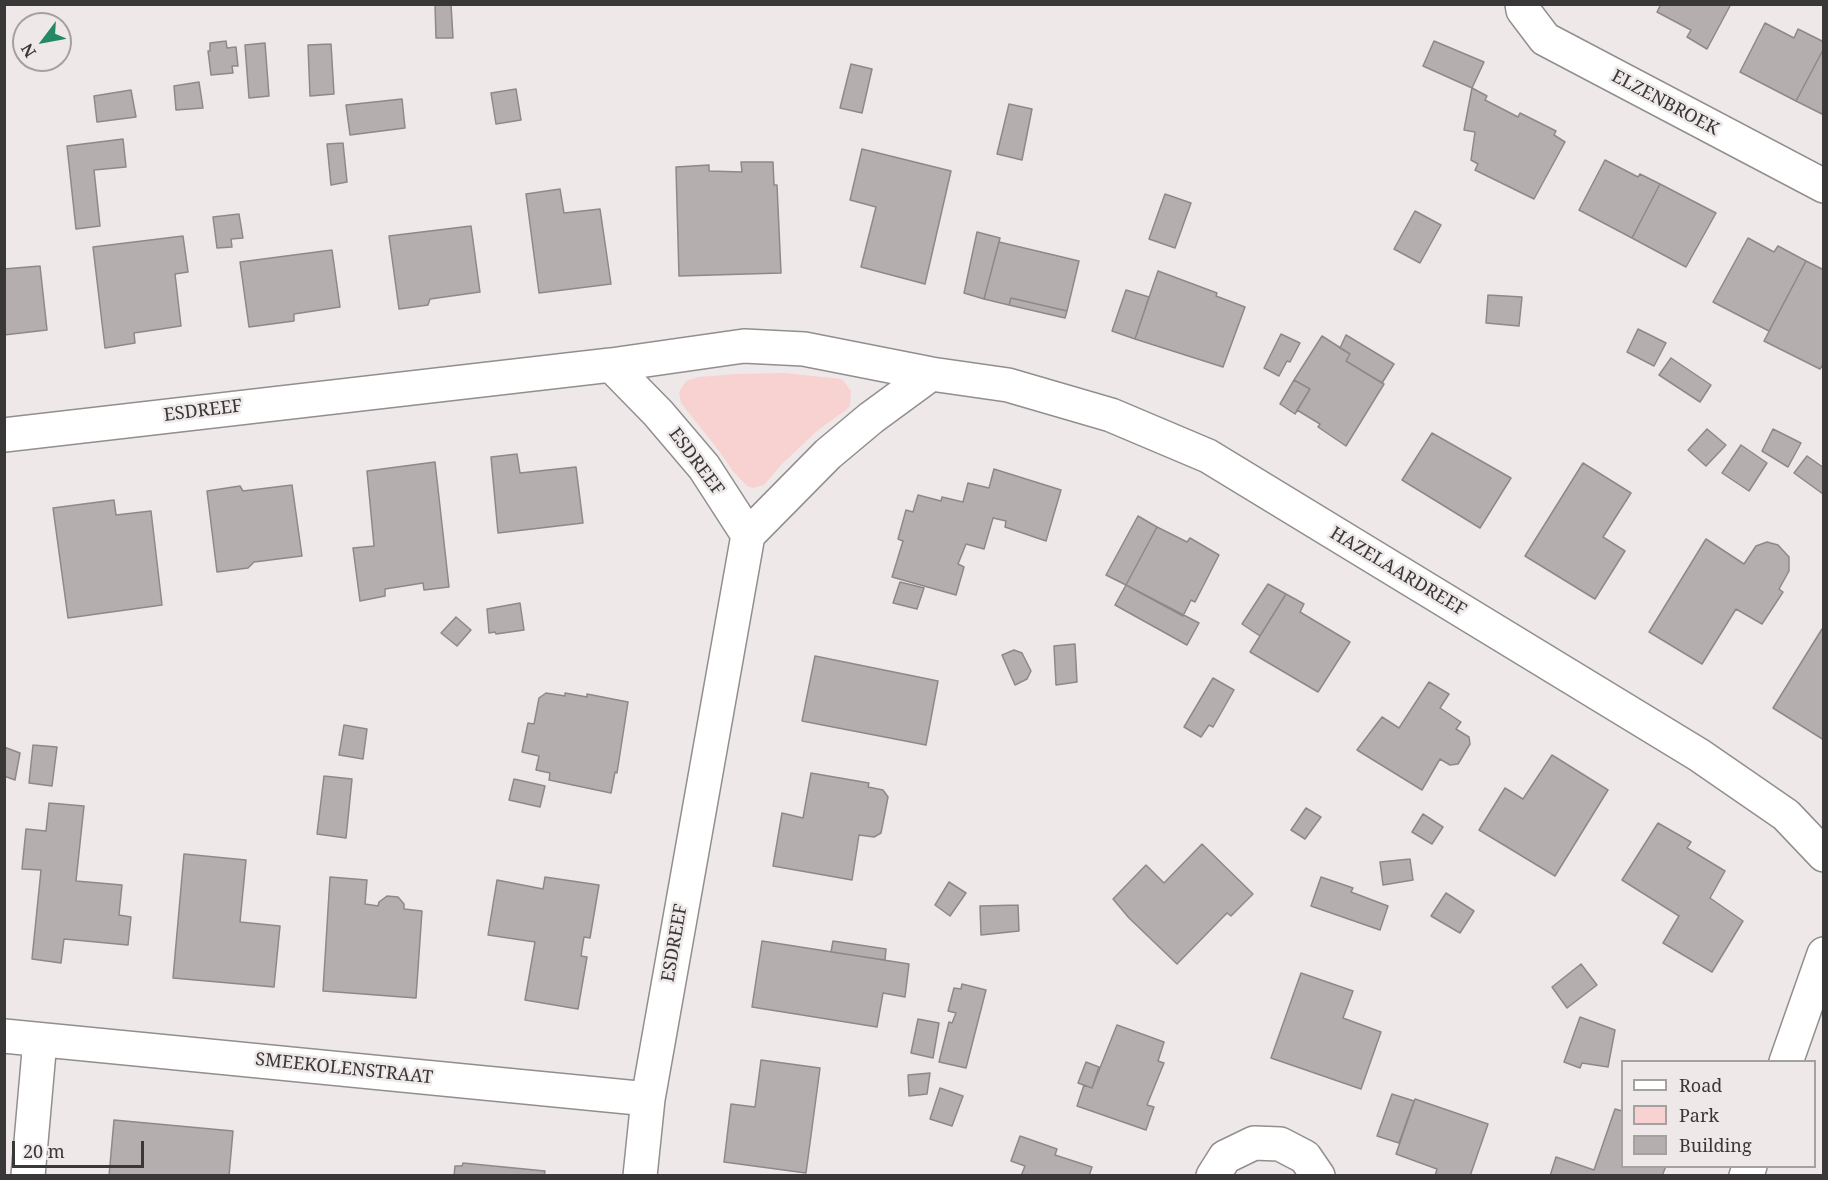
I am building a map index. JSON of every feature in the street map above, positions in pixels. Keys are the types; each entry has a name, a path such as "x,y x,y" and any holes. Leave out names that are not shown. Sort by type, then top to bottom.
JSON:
{"street":[{"name":"ELZENBROEK","path":"1522,4 1522,10 1545,39 1824,186"},
{"name":"HAZELAARDREEF","path":"611,365 744,346 804,349 931,374 1008,385 1110,415 1208,456 1699,755 1786,815 1824,855"},
{"name":"ESDREEF","path":"4,435 611,365 658,413 704,467 748,536 648,1099 640,1176"},
{"path":"748,536 828,454 871,418 931,374"},
{"path":"1787,1060 1824,954"},
{"name":"SMEEKOLENSTRAAT","path":"4,1036 648,1099"},
{"path":"28,1176 40,1040"},
{"path":"1213,1176 1225,1157 1254,1143 1280,1144 1305,1156 1318,1176"}],"green space":[{"path":"783,373 842,379 851,391 850,406 818,430 781,465 764,485 753,488 747,486 732,470 681,403 679,392 686,381 698,377"}],"building":[{"path":"435,4 451,4 453,38 436,38"},
{"path":"1661,4 1731,4 1707,49 1687,37 1691,30 1657,12"},
{"path":"1765,23 1794,38 1798,29 1824,42 1824,48 1796,101 1740,72"},
{"path":"226,41 227,48 236,47 238,66 232,66 233,73 211,75 208,51 210,51 210,43"},
{"path":"1434,41 1484,62 1472,88 1423,66"},
{"path":"265,43 269,96 249,98 245,45"},
{"path":"331,44 334,94 310,96 308,45"},
{"path":"1824,48 1824,115 1796,101"},
{"path":"851,64 872,69 862,113 840,108"},
{"path":"199,82 203,108 176,110 174,86"},
{"path":"1472,88 1487,96 1485,100 1518,117 1520,113 1556,131 1554,135 1565,142 1534,199 1475,170 1478,164 1471,160 1475,132 1464,130"},
{"path":"516,89 521,120 496,124 491,93"},
{"path":"131,90 136,117 97,122 94,96"},
{"path":"402,99 405,128 350,135 346,105"},
{"path":"1009,104 1032,109 1022,160 997,154"},
{"path":"123,139 126,167 94,170 100,226 76,229 67,146"},
{"path":"343,143 347,182 331,185 327,144"},
{"path":"862,149 951,171 925,284 861,267 876,207 850,200"},
{"path":"1605,160 1638,177 1640,174 1660,184 1632,238 1579,210"},
{"path":"741,162 773,162 774,185 777,185 781,273 679,276 676,167 709,165 709,171 742,172"},
{"path":"1660,184 1716,213 1686,267 1632,238"},
{"path":"560,189 564,213 600,209 611,284 539,293 526,194"},
{"path":"1165,194 1191,203 1175,248 1149,239"},
{"path":"1415,211 1441,225 1420,263 1394,249"},
{"path":"239,214 243,238 231,239 232,247 217,248 213,217"},
{"path":"471,226 480,292 430,299 428,305 399,309 389,236"},
{"path":"977,232 1000,238 984,299 964,293"},
{"path":"183,236 188,272 175,274 181,326 134,333 135,343 105,348 93,247"},
{"path":"1748,238 1774,252 1778,246 1806,261 1769,331 1713,302"},
{"path":"999,242 1079,261 1067,311 1011,298 1009,305 984,299"},
{"path":"332,250 340,307 294,314 294,321 249,327 240,262"},
{"path":"1806,261 1824,270 1824,363 1820,369 1764,341"},
{"path":"40,266 47,330 4,335 4,269"},
{"path":"1158,271 1217,293 1216,296 1245,307 1223,367 1135,339"},
{"path":"1126,290 1149,297 1135,339 1112,331"},
{"path":"1488,295 1522,297 1519,326 1486,323"},
{"path":"1011,298 1067,311 1065,318 1009,305"},
{"path":"1638,329 1666,343 1654,366 1627,352"},
{"path":"1281,334 1300,343 1279,376 1264,368"},
{"path":"1346,335 1394,364 1382,383 1346,361 1350,354 1340,348"},
{"path":"1322,336 1350,354 1346,361 1384,384 1346,446 1318,427 1320,424 1297,410 1310,389 1294,380"},
{"path":"1671,358 1711,385 1700,402 1659,375"},
{"path":"1294,380 1310,389 1295,414 1280,404"},
{"path":"1707,429 1726,445 1706,466 1688,450"},
{"path":"1773,429 1801,443 1788,467 1762,451"},
{"path":"1432,433 1511,478 1480,528 1402,480"},
{"path":"1741,445 1767,463 1749,491 1722,473"},
{"path":"517,454 520,473 576,467 583,523 498,533 491,457"},
{"path":"1807,456 1824,468 1823,494 1794,473"},
{"path":"435,462 449,587 424,590 423,583 385,589 385,596 360,601 353,548 374,546 367,471"},
{"path":"1583,463 1631,493 1603,537 1625,551 1595,599 1525,556"},
{"path":"994,469 1061,490 1046,541 1005,527 1006,521 993,518 984,549 966,544 958,564 964,567 956,595 892,577 903,541 898,539 906,510 913,512 918,495 941,501 942,497 963,502 968,483 989,488"},
{"path":"292,485 302,556 254,562 248,568 217,572 207,491 240,486 243,491"},
{"path":"114,500 116,515 151,511 162,605 68,618 53,508"},
{"path":"1138,516 1157,527 1126,585 1106,575"},
{"path":"1157,527 1187,542 1190,538 1219,555 1195,602 1191,600 1183,616 1126,585"},
{"path":"1706,539 1744,564 1756,546 1767,542 1778,545 1789,557 1789,571 1779,589 1783,592 1762,624 1736,609 1702,664 1649,632"},
{"path":"900,582 924,588 917,609 893,603"},
{"path":"1268,584 1286,594 1260,636 1242,624"},
{"path":"1126,585 1199,623 1187,645 1115,605"},
{"path":"1286,594 1304,604 1300,612 1350,642 1318,692 1250,652"},
{"path":"520,603 524,630 489,633 487,609"},
{"path":"456,617 471,630 457,646 441,633"},
{"path":"1822,629 1824,630 1824,740 1773,708"},
{"path":"1075,644 1077,682 1056,685 1054,646"},
{"path":"1014,650 1022,653 1031,671 1027,679 1015,685 1002,655"},
{"path":"815,656 938,681 926,745 802,721"},
{"path":"1213,678 1234,690 1213,727 1209,725 1201,737 1184,727"},
{"path":"1429,682 1449,694 1440,708 1461,722 1456,729 1469,737 1470,744 1458,764 1450,765 1440,759 1422,790 1357,750 1382,717 1399,728"},
{"path":"546,693 565,696 565,693 587,697 587,694 628,702 617,773 615,772 611,793 549,780 550,773 536,770 539,756 522,752 528,723 534,724 539,698"},
{"path":"344,725 367,729 363,759 339,755"},
{"path":"33,745 57,747 52,786 29,783"},
{"path":"4,747 20,753 15,780 4,776"},
{"path":"1552,755 1608,790 1555,876 1479,830 1505,788 1523,799"},
{"path":"811,773 869,783 868,787 883,790 888,797 881,833 874,837 859,835 852,880 773,866 782,813 803,818"},
{"path":"324,776 352,779 346,838 317,834"},
{"path":"514,779 545,786 540,807 509,800"},
{"path":"49,803 84,806 76,881 122,885 119,915 131,917 128,945 64,939 61,963 32,959 41,870 22,869 26,829 46,831"},
{"path":"1306,808 1321,817 1305,839 1291,830"},
{"path":"1423,814 1443,827 1432,844 1412,832"},
{"path":"1658,823 1691,842 1687,848 1725,871 1710,898 1743,921 1712,972 1663,943 1679,916 1622,880"},
{"path":"1202,844 1253,894 1231,916 1227,913 1177,964 1129,918 1113,899 1146,865 1164,883"},
{"path":"184,854 246,860 240,922 280,926 274,987 173,978"},
{"path":"1410,859 1413,880 1383,885 1380,862"},
{"path":"330,877 367,880 365,904 378,906 379,902 387,896 398,897 404,904 404,909 422,911 416,998 323,991"},
{"path":"545,877 599,885 590,938 584,937 581,956 587,957 578,1009 525,1000 535,942 488,935 497,880 543,889"},
{"path":"1321,877 1353,888 1351,892 1388,906 1380,930 1311,906"},
{"path":"949,882 966,893 950,916 935,905"},
{"path":"1446,893 1474,911 1460,933 1431,916"},
{"path":"1018,905 1019,931 981,935 980,906"},
{"path":"762,941 909,964 905,997 883,993 877,1027 752,1007"},
{"path":"833,941 886,949 885,960 831,952"},
{"path":"1581,964 1597,985 1567,1008 1552,987"},
{"path":"1301,973 1353,991 1343,1018 1381,1032 1361,1089 1271,1058"},
{"path":"962,984 986,990 966,1068 939,1062 949,1022 952,1023 956,1013 948,1011 954,988 961,989"},
{"path":"1580,1017 1615,1030 1608,1067 1582,1063 1580,1068 1564,1062"},
{"path":"918,1019 939,1023 933,1058 911,1053"},
{"path":"1117,1025 1164,1042 1158,1061 1164,1063 1147,1105 1154,1107 1146,1130 1077,1106 1084,1085 1092,1088"},
{"path":"761,1060 820,1068 806,1173 724,1162 731,1104 755,1107"},
{"path":"1086,1062 1099,1067 1092,1088 1078,1083"},
{"path":"930,1073 927,1094 909,1096 908,1075"},
{"path":"940,1088 963,1096 952,1126 930,1119"},
{"path":"1392,1094 1414,1101 1399,1143 1377,1136"},
{"path":"1415,1099 1488,1124 1470,1176 1435,1176 1437,1169 1396,1154"},
{"path":"1615,1109 1621,1111 1621,1168 1665,1168 1662,1176 1550,1176 1556,1157 1594,1170"},
{"path":"114,1120 233,1131 229,1176 109,1176"},
{"path":"1020,1136 1057,1149 1055,1155 1092,1167 1089,1176 1021,1176 1025,1166 1011,1161"},
{"path":"463,1163 545,1171 544,1176 454,1176 455,1166 462,1166"}]}
